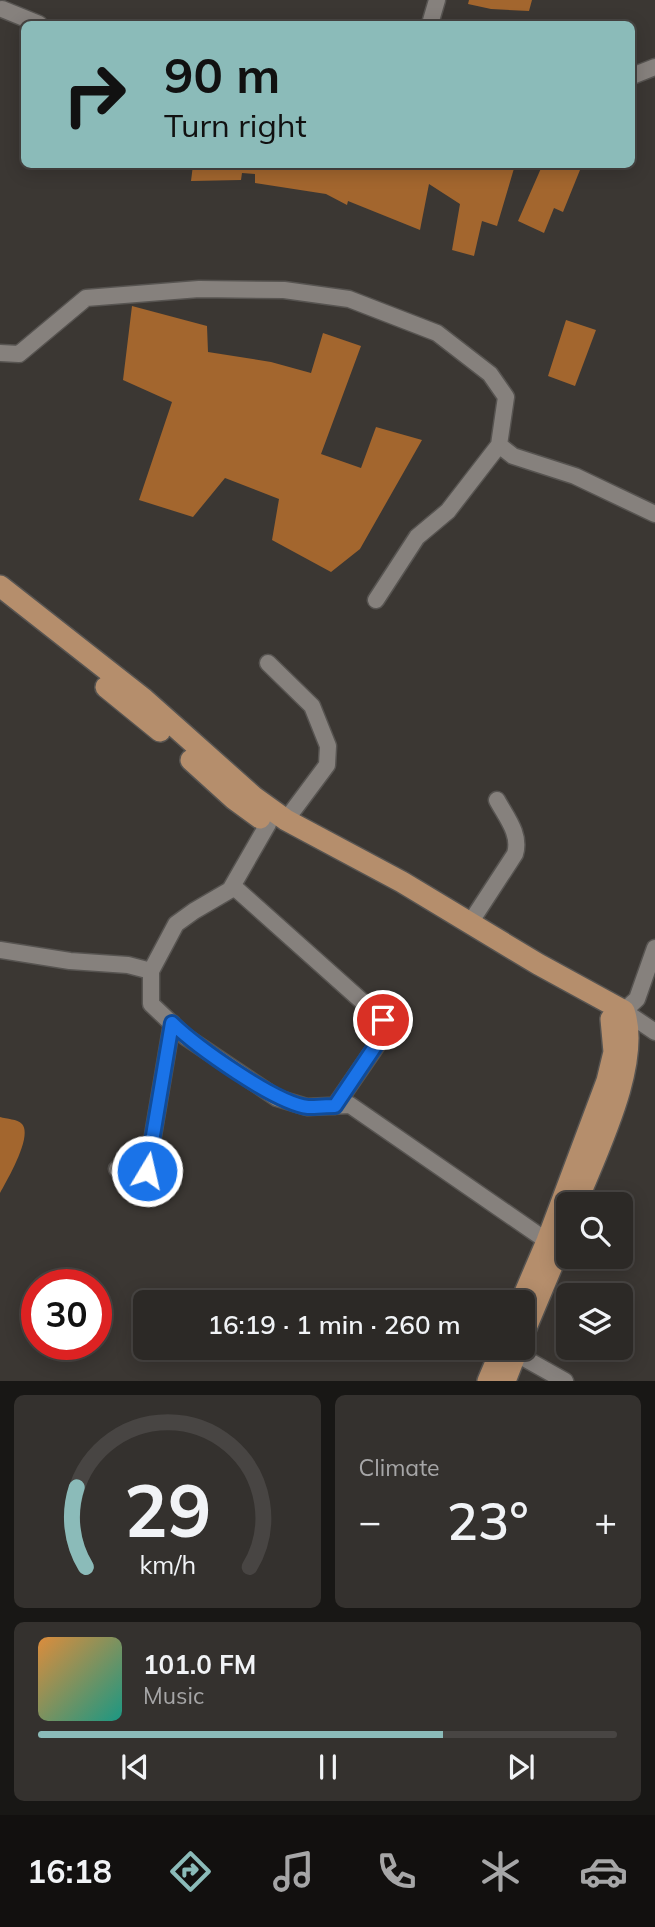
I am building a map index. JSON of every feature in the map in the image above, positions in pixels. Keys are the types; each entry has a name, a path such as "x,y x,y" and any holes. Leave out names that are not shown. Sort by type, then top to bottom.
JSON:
{"main road":[{"path":"0,586 140,705 234,799 402,882 632,1021"},
{"path":"0,603 140,705"},
{"path":"277,822 389,889 632,1021"},
{"path":"581,1192 624,1077 632,1021"},
{"path":"526,1290 607,1081 614,1052 632,1021"},
{"path":"535,1298 556,1252"},
{"path":"488,1381 503,1360"},
{"path":"505,1381 510,1360"}],"street":[{"path":"431,21 437,0"},
{"path":"2,9 31,21"},
{"path":"635,75 655,67"},
{"path":"0,354 19,354 86,298 199,289 284,289 349,299 437,333 490,374 506,397 499,445 448,511 418,537 376,600"},
{"path":"499,445 513,456 575,476 655,514"},
{"path":"268,663 312,706 328,747 327,765 277,822 230,890 176,924 151,971 151,1004 186,1037 277,1098 307,1107 350,1105 547,1241"},
{"path":"470,923 515,854 518,844 515,832 497,800"},
{"path":"233,886 383,1020 385,1027 380,1039 335,1106"},
{"path":"632,1021 655,948"},
{"path":"0,950 70,961 128,965 151,971"},
{"path":"117,1169 147,1171 172,1023"},
{"path":"534,1360 565,1381"}],"shaded area":[{"path":"469,0 532,0 529,11 491,9 468,4"},
{"path":"193,168 514,168 497,226 482,221 474,256 452,250 460,204 429,184 420,230 348,201 347,205 326,194 255,183 255,174 242,173 241,180 191,181"},
{"path":"541,168 581,168 563,212 554,208 544,233 518,221"},
{"path":"132,306 207,326 208,352 271,362 311,373 323,333 361,346 321,454 361,468 376,427 422,440 360,549 331,572 272,540 279,499 225,478 193,517 139,500 172,402 123,380"},
{"path":"566,320 596,330 575,386 548,376"},
{"path":"0,1117 20,1122 24,1138 18,1158 0,1193"}],"route":[{"path":"147,1171 172,1023 186,1037 277,1098 307,1107 335,1106 380,1039 385,1027 383,1020"}]}
